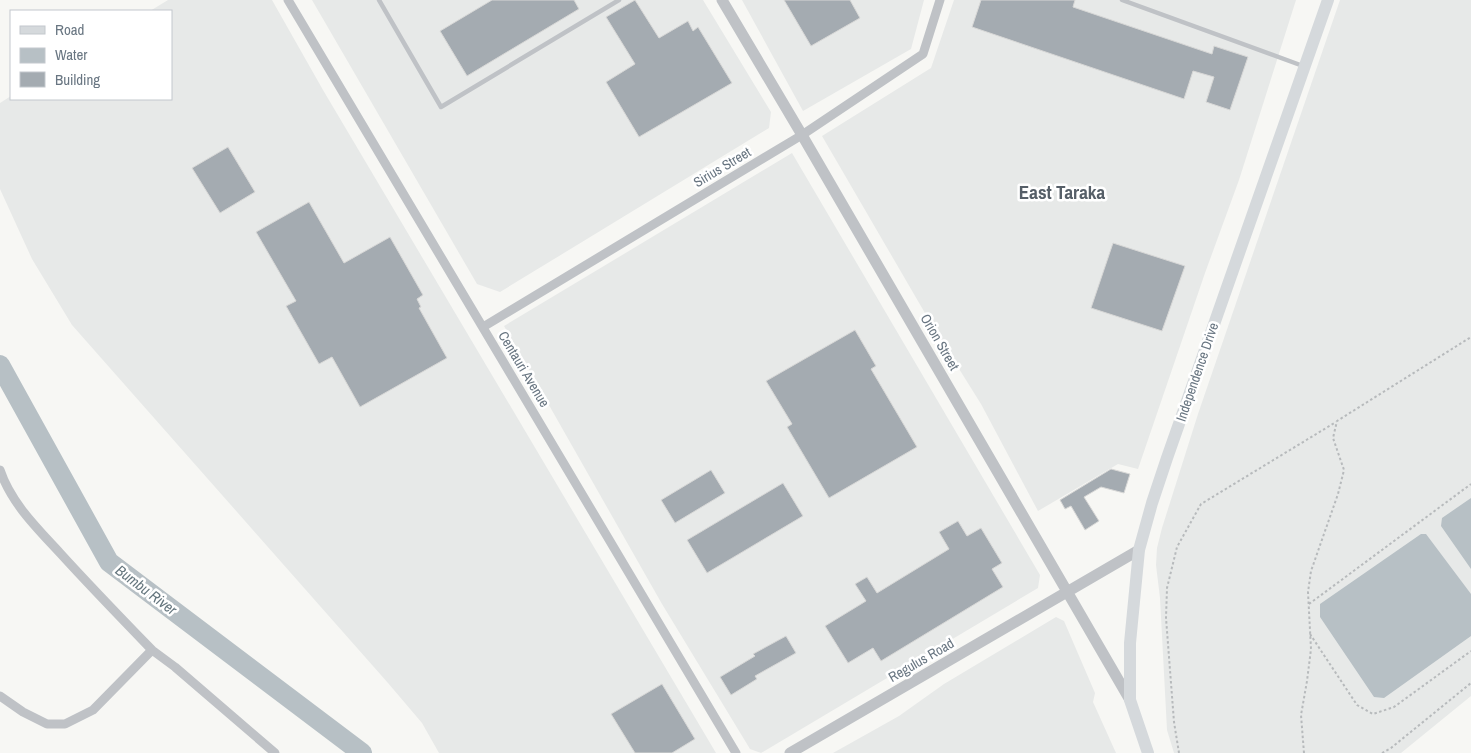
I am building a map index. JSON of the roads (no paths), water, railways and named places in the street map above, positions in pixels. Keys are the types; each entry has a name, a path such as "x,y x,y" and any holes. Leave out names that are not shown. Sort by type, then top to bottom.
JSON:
{"main road":[{"name":"Independence Drive","path":"1148,753 1130,700 1130,643 1139,550 1158,485 1328,0"}],"street":[{"name":"Centauri Avenue","path":"288,0 736,753"},
{"name":"Orion Street","path":"722,0 1130,700"},
{"name":"Sirius Street","path":"483,327 802,135 923,54 940,0"},
{"path":"0,470 5,485 28,518 90,587 152,650 175,667 275,753"},
{"name":"Regulus Road","path":"790,753 1139,550"},
{"path":"0,696 23,712 47,724 65,724 93,710 152,650"}],"lane":[{"path":"379,0 441,107 619,0"},
{"path":"1122,0 1305,66"}],"water":[{"path":"1471,498 1471,569 1441,526 1442,518"},
{"path":"1421,534 1426,534 1471,594 1471,636 1384,698 1374,697 1320,617 1320,604"}],"waterway":[{"name":"Bumbu River","path":"0,365 109,562 362,753"}],"district":[{"name":"East Taraka","path":"1062,192"}]}
